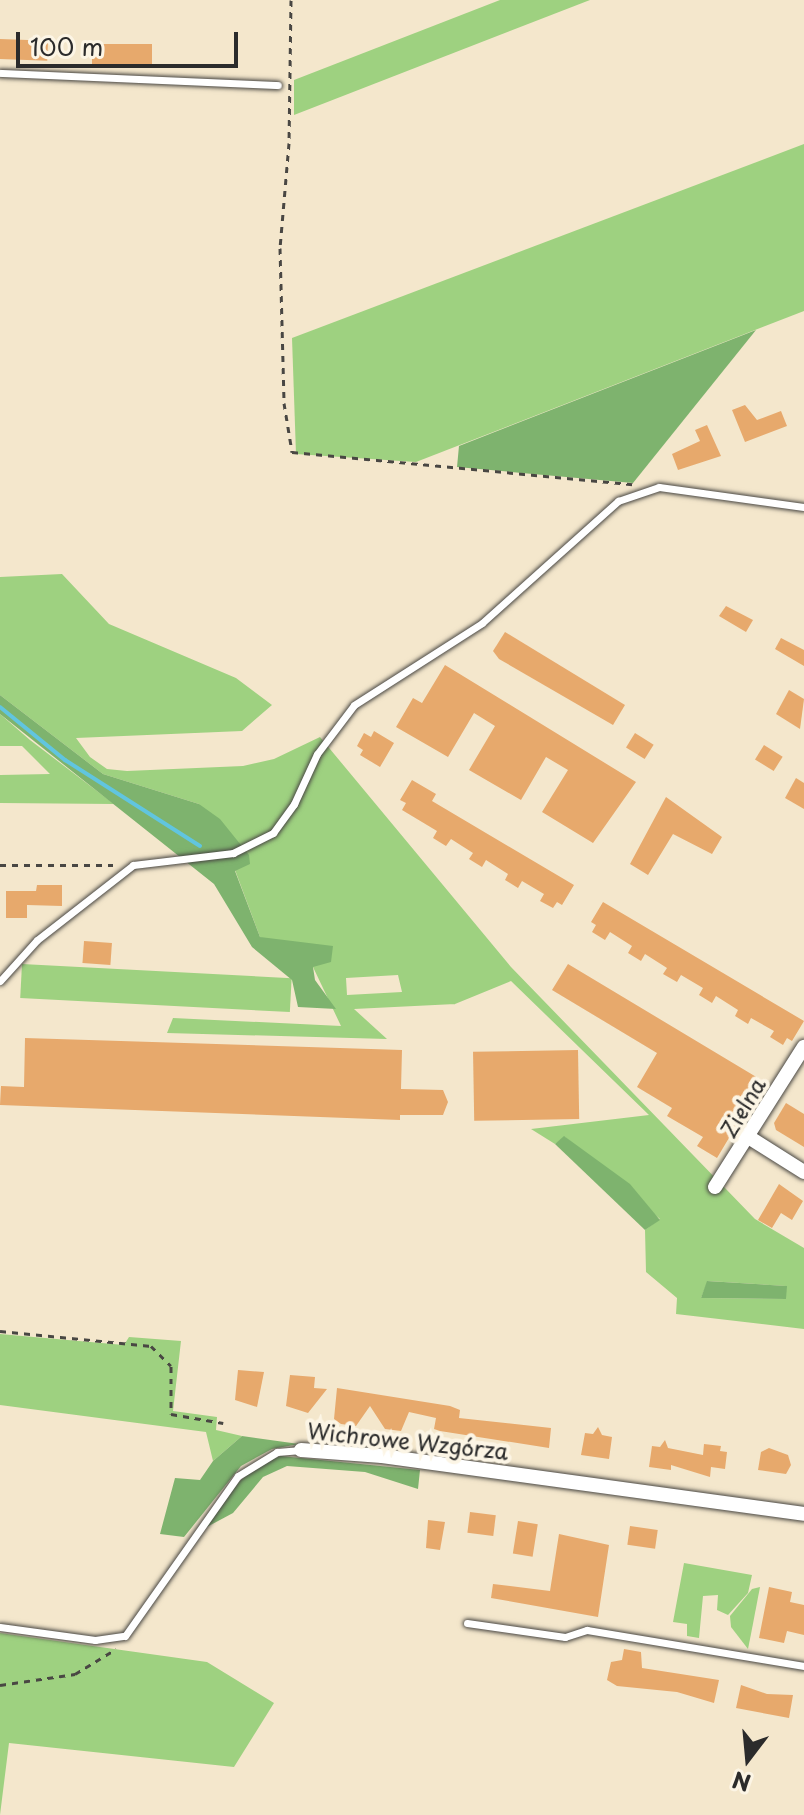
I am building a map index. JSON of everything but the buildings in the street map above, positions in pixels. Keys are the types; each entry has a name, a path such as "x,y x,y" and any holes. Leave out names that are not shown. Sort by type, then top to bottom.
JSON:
{"street":[{"name":"Zielna","path":"715,1187 750,1138 804,1047"},
{"path":"750,1138 804,1172"},
{"name":"Wichrowe Wzgórza","path":"301,1450 382,1456 804,1514"}],"lane":[{"path":"0,73 278,85"},
{"path":"0,981 37,940 133,865 209,858 256,845 286,818 317,754 354,705 482,623 618,501 659,487 804,507"},
{"name":"Wichrowe Wzgórza","path":"125,1636 238,1476 277,1452 301,1450"},
{"path":"467,1623 565,1637 587,1630 804,1666"},
{"path":"0,1627 95,1640 125,1636"}],"path":[{"path":"291,0 292,69 280,248 284,403 292,452 659,487"},
{"path":"0,865 133,865"},
{"path":"0,1331 151,1346 171,1366 171,1414 223,1423"},
{"path":"0,1685 75,1674 110,1656 125,1636"}],"green space":[{"path":"500,0 590,0 294,115 294,80"},
{"path":"804,144 804,311 416,462 296,454 292,338"},
{"path":"756,330 633,483 457,467 459,446"},
{"path":"62,574 109,624 236,678 272,705 242,731 76,738 90,757 107,769 127,771 243,766 274,759 320,737 511,967 755,1219 804,1248 804,1329 676,1314 677,1298 646,1272 645,1230 660,1219 565,1137 555,1144 531,1129 649,1115 511,981 455,1004 354,1009 387,1039 167,1033 173,1018 341,1026 313,967 260,937 235,870 199,804 103,774 0,695 0,577","holes":["398,975 402,992 347,995 346,978","708,1281 786,1286 786,1299 701,1298"]},
{"path":"0,695 103,774 199,804 220,819 249,855 250,864 235,871 260,937 333,946 331,962 313,967 315,980 336,1009 298,1007 292,980 252,947 214,884 0,714"},
{"path":"0,714 114,804 0,803 0,775 50,774 22,746 0,746"},
{"path":"22,964 292,978 290,1012 20,998"},
{"path":"564,1136 630,1184 660,1220 645,1230 555,1144"},
{"path":"707,1281 787,1286 786,1299 701,1298"},
{"path":"0,1334 124,1345 129,1337 181,1341 173,1411 217,1417 216,1430 242,1436 213,1461 206,1432 0,1405"},
{"path":"242,1436 299,1444 272,1449 241,1466 184,1537 160,1534 175,1478 200,1480 213,1461"},
{"path":"281,1456 420,1470 418,1489 365,1472 287,1466 263,1477 233,1513 205,1528 239,1482 259,1464"},
{"path":"684,1563 752,1575 748,1593 728,1615 717,1610 718,1595 703,1596 699,1638 687,1636 687,1624 673,1622"},
{"path":"760,1587 748,1649 731,1627 730,1616 752,1589"},
{"path":"0,1633 207,1662 274,1703 234,1767 9,1743 0,1815"}],"waterway":[{"path":"0,707 65,760 200,846"}]}
